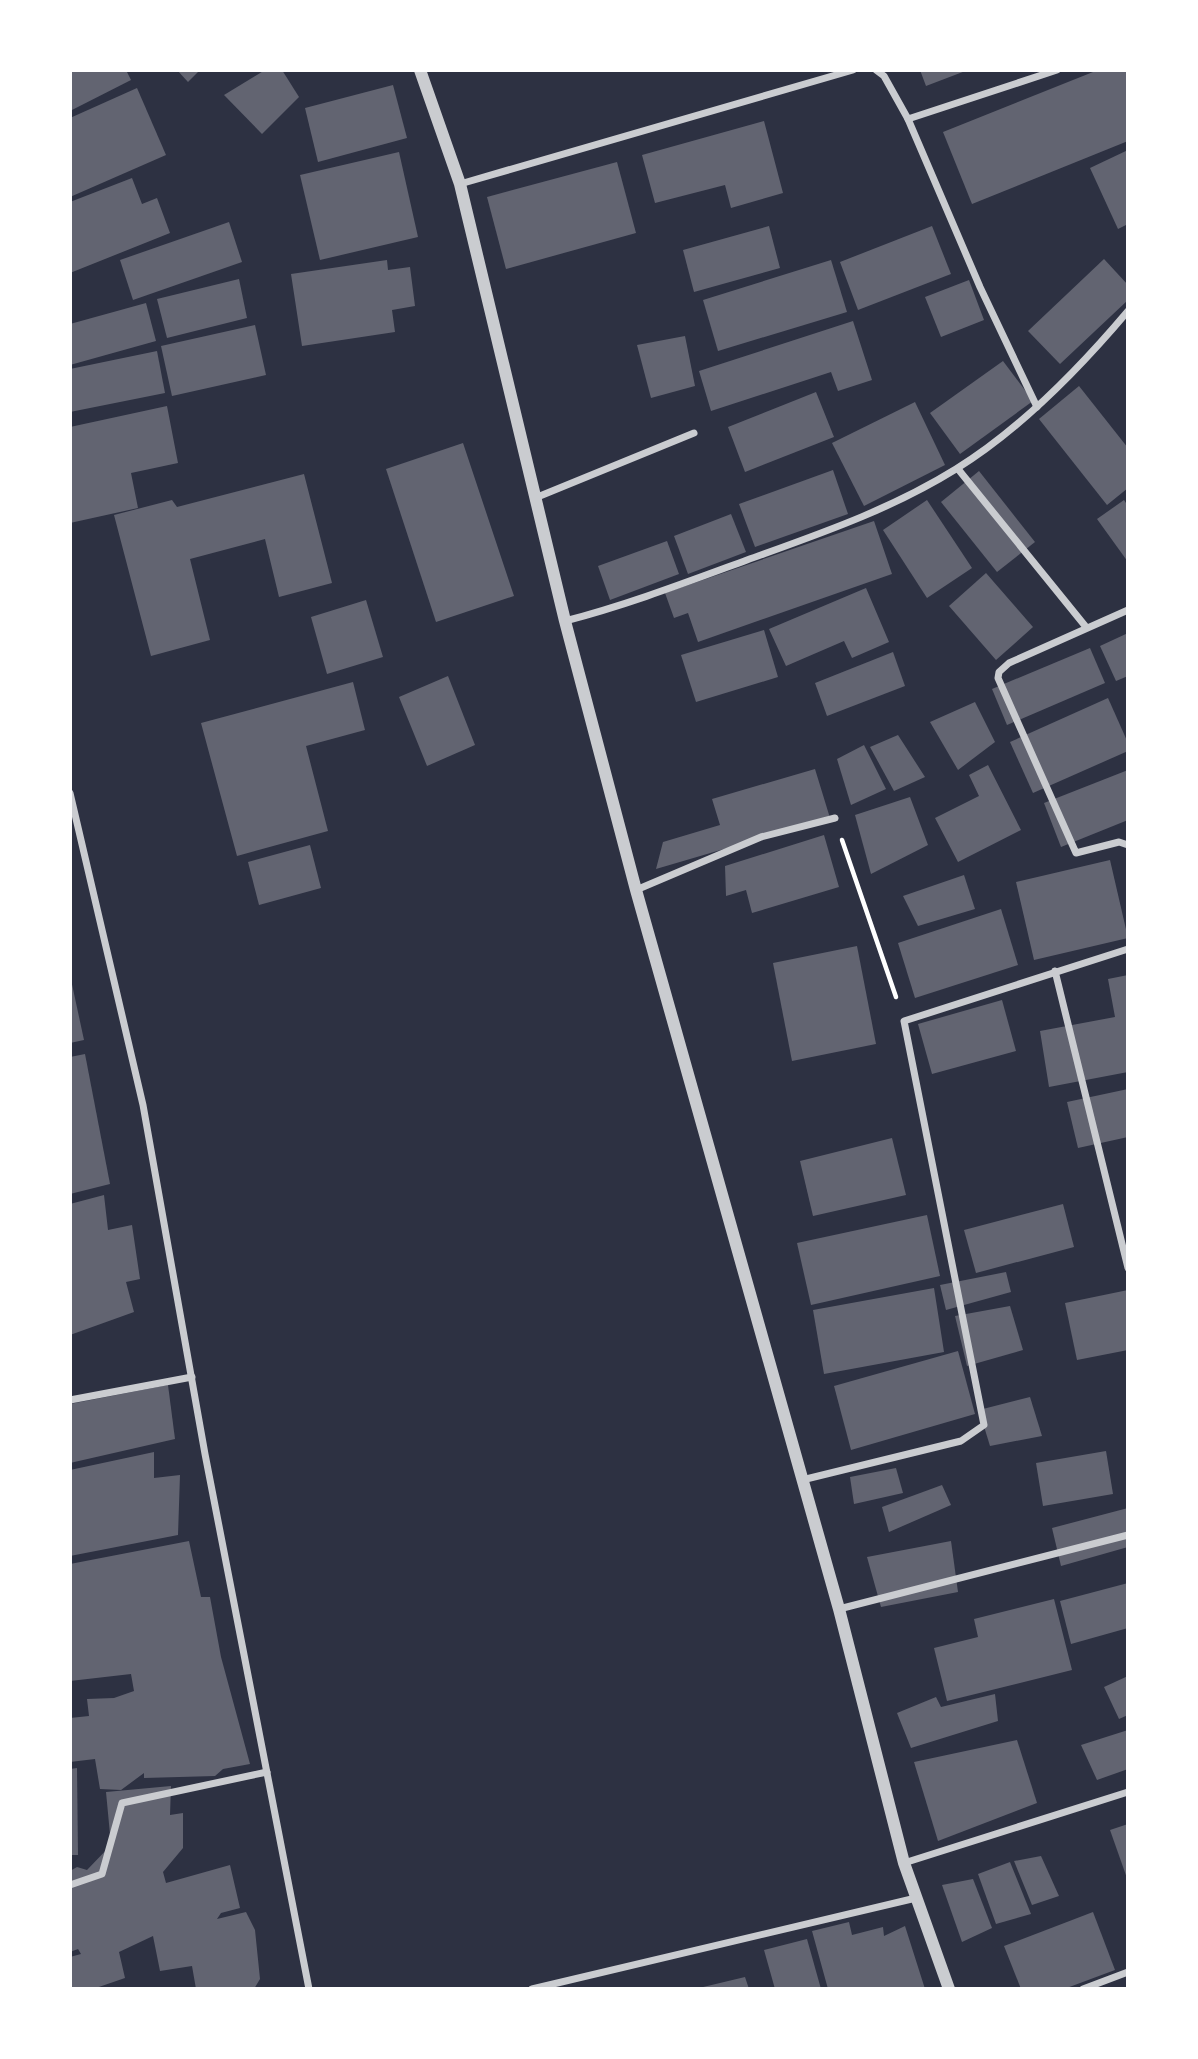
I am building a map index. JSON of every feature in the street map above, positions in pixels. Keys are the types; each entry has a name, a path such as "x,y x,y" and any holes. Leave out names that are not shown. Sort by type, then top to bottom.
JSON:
{"street":[{"path":"420,70 460,184 565,621 636,890 692,1080 800,1481 839,1609 904,1863 949,1989"},
{"path":"460,184 853,70"},
{"path":"876,70 884,76 908,120 980,287 1037,407"},
{"path":"908,120 1057,70"},
{"path":"565,621 689,581 874,514 958,468 1037,407 1090,356 1128,311"},
{"path":"536,498 694,433"},
{"path":"958,468 1086,627"},
{"path":"1128,610 1086,627 1003,667 999,672 999,685 1076,853 1119,842 1128,845"},
{"path":"70,793 143,1105 309,1989"},
{"path":"636,890 761,837 835,818"},
{"path":"800,1481 961,1441 984,1425 904,1021 1128,949"},
{"path":"1055,971 1128,1268"},
{"path":"70,1400 192,1377"},
{"path":"839,1609 1128,1535"},
{"path":"70,1885 102,1874 122,1803 267,1772"},
{"path":"904,1863 1128,1792"},
{"path":"531,1989 916,1898"},
{"path":"1083,1989 1128,1972"}],"path":[{"path":"835,818 904,1021"}],"building":[{"path":"70,70 126,70 131,80 70,111"},
{"path":"177,70 200,70 188,82"},
{"path":"265,70 282,70 299,97 262,134 224,95"},
{"path":"920,70 968,70 926,86"},
{"path":"1098,70 1128,70 1128,141 972,204 943,132"},
{"path":"393,85 407,138 318,162 305,108"},
{"path":"137,88 166,155 70,197 70,118"},
{"path":"764,121 783,193 731,208 725,185 655,203 642,155"},
{"path":"1128,150 1128,224 1118,229 1090,168"},
{"path":"399,152 418,237 320,260 300,175"},
{"path":"617,162 636,233 506,269 487,197"},
{"path":"132,178 142,204 157,198 170,233 70,273 70,202"},
{"path":"229,222 242,262 133,300 120,260"},
{"path":"769,226 780,268 694,292 683,250"},
{"path":"932,226 951,274 858,310 840,262"},
{"path":"1104,259 1128,285 1128,300 1060,364 1028,331"},
{"path":"387,260 388,270 410,267 415,306 392,310 395,332 302,346 291,274"},
{"path":"831,260 847,312 718,351 703,300"},
{"path":"239,279 247,318 167,338 157,299"},
{"path":"969,280 984,320 941,337 925,297"},
{"path":"146,303 156,341 70,365 70,324"},
{"path":"853,321 872,380 838,391 831,372 711,411 699,371"},
{"path":"255,325 266,375 172,396 161,346"},
{"path":"685,336 695,386 651,398 637,345"},
{"path":"157,351 165,393 70,412 70,369"},
{"path":"1003,361 1033,401 960,454 930,413"},
{"path":"1079,386 1128,448 1128,488 1107,505 1039,419"},
{"path":"816,392 834,437 745,472 728,427"},
{"path":"915,402 945,465 864,506 832,443"},
{"path":"167,406 178,463 131,473 138,508 70,523 70,427"},
{"path":"463,443 514,596 436,622 386,469"},
{"path":"833,470 848,514 755,547 739,504"},
{"path":"979,471 1035,542 997,572 941,502"},
{"path":"304,474 332,583 279,597 265,539 190,559 210,640 151,656 114,515 172,500 177,507"},
{"path":"927,500 972,568 927,598 883,530"},
{"path":"1124,500 1128,506 1128,562 1097,519"},
{"path":"731,514 746,552 688,574 674,536"},
{"path":"874,521 892,574 698,642 688,613 674,618 665,593"},
{"path":"667,541 679,574 610,600 598,566"},
{"path":"986,573 1033,627 996,660 949,606"},
{"path":"866,588 889,642 852,658 844,641 786,666 769,629"},
{"path":"366,600 383,657 327,674 311,617"},
{"path":"764,630 778,677 696,702 681,655"},
{"path":"1128,633 1128,676 1116,681 1100,646"},
{"path":"1090,648 1105,683 1007,725 992,689"},
{"path":"893,652 905,686 827,716 815,683"},
{"path":"448,676 475,745 427,766 399,697"},
{"path":"353,682 365,730 306,746 328,831 237,856 201,723"},
{"path":"1108,698 1128,743 1128,751 1033,793 1010,742"},
{"path":"975,702 995,742 958,770 930,722"},
{"path":"898,735 925,777 894,791 870,747"},
{"path":"864,745 886,789 851,805 837,759"},
{"path":"988,765 1021,830 958,862 935,818 979,796 969,775"},
{"path":"815,769 830,818 656,869 663,842 720,825 712,799"},
{"path":"1128,770 1128,820 1061,847 1044,803"},
{"path":"910,797 928,845 871,874 855,815"},
{"path":"824,835 839,887 752,913 746,890 726,896 725,866"},
{"path":"310,845 321,888 259,905 248,862"},
{"path":"1110,860 1128,938 1034,960 1016,882"},
{"path":"964,875 975,909 918,926 903,896"},
{"path":"1001,909 1018,965 915,998 898,943"},
{"path":"857,946 876,1044 792,1061 773,963"},
{"path":"70,975 84,1040 70,1043"},
{"path":"1128,975 1128,1072 1049,1087 1040,1031 1115,1017 1108,979"},
{"path":"1002,1000 1016,1051 932,1074 918,1024"},
{"path":"85,1054 110,1184 70,1194 70,1057"},
{"path":"1128,1089 1128,1137 1078,1148 1067,1102"},
{"path":"892,1138 906,1195 813,1216 800,1161"},
{"path":"104,1195 108,1230 132,1225 140,1279 126,1282 134,1312 70,1335 70,1204"},
{"path":"1063,1204 1074,1247 976,1273 964,1230"},
{"path":"927,1215 940,1276 811,1305 797,1243"},
{"path":"1006,1272 1011,1292 946,1310 940,1285"},
{"path":"934,1288 944,1352 824,1374 813,1310"},
{"path":"1128,1290 1128,1350 1077,1360 1065,1303"},
{"path":"1010,1306 1023,1350 967,1366 955,1316"},
{"path":"958,1351 975,1414 851,1450 834,1386"},
{"path":"168,1385 175,1439 70,1463 70,1404"},
{"path":"1030,1397 1042,1436 990,1446 979,1410"},
{"path":"1106,1451 1113,1494 1043,1506 1036,1463"},
{"path":"154,1452 154,1478 180,1475 178,1535 70,1556 70,1470"},
{"path":"896,1468 903,1493 854,1504 850,1477"},
{"path":"942,1485 951,1505 889,1532 882,1507"},
{"path":"1128,1508 1128,1547 1061,1566 1052,1528"},
{"path":"189,1541 201,1597 210,1597 221,1657 250,1764 223,1769 215,1776 144,1778 144,1773 121,1790 100,1789 95,1759 70,1762 70,1718 89,1716 87,1699 114,1698 134,1691 131,1674 70,1681 70,1564"},
{"path":"951,1541 958,1592 881,1607 867,1557"},
{"path":"1128,1583 1128,1628 1071,1644 1060,1601"},
{"path":"1054,1599 1072,1670 947,1701 934,1648 978,1637 974,1619"},
{"path":"1128,1676 1128,1715 1119,1719 1104,1687"},
{"path":"995,1694 998,1721 911,1748 897,1713 936,1697 941,1707"},
{"path":"1128,1730 1128,1769 1097,1780 1081,1745"},
{"path":"1017,1740 1037,1803 938,1841 914,1762"},
{"path":"77,1768 78,1855 70,1855 70,1769"},
{"path":"171,1786 170,1815 183,1813 183,1848 163,1872 166,1883 230,1865 240,1908 221,1913 217,1919 246,1912 255,1930 260,1979 254,1989 196,1989 192,1966 160,1971 153,1936 119,1952 125,1978 93,1989 70,1989 70,1957 81,1954 78,1949 70,1952 70,1871 77,1867 87,1870 111,1845 106,1792"},
{"path":"1128,1824 1128,1881 1110,1830"},
{"path":"1041,1856 1059,1896 1032,1905 1014,1861"},
{"path":"1010,1862 1031,1914 996,1924 978,1874"},
{"path":"973,1879 992,1928 962,1942 942,1885"},
{"path":"1093,1912 1115,1970 1064,1989 1021,1989 1004,1946"},
{"path":"849,1922 852,1935 883,1927 884,1936 905,1926 925,1989 828,1989 812,1931"},
{"path":"807,1939 821,1989 775,1989 764,1950"},
{"path":"745,1977 749,1989 699,1989 699,1988"}]}
